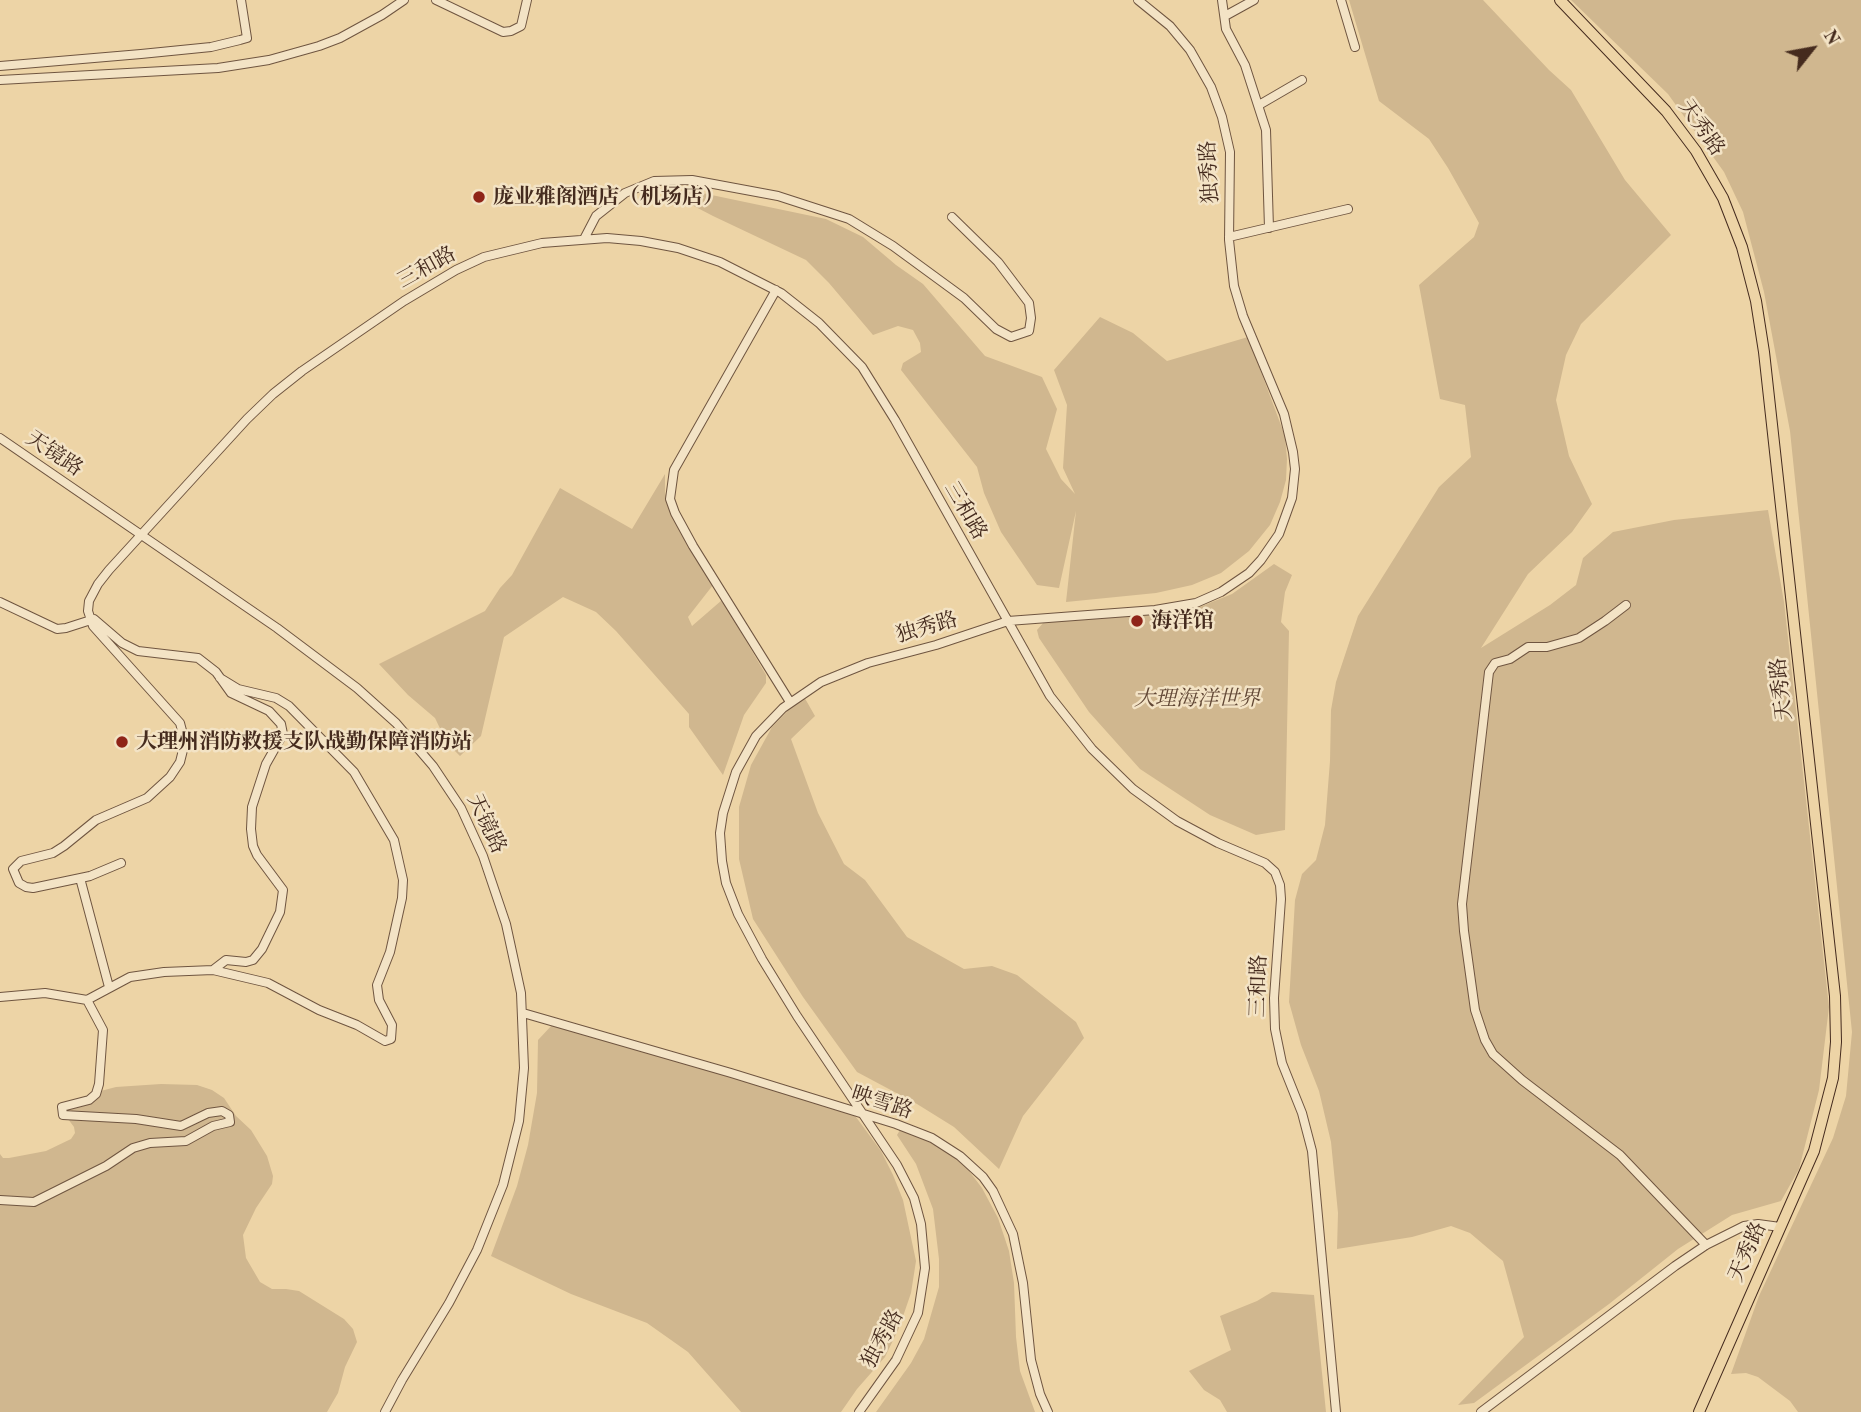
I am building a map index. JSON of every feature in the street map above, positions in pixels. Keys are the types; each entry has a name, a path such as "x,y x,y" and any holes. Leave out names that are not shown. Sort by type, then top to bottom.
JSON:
{"main road":[{"name":"天秀路","path":"1560,0 1666,111 1696,151 1723,198 1742,247 1756,300 1767,380 1835,1007 1834,1066 1814,1151 1699,1412"}],"street":[{"path":"0,66 211,47 247,38 241,0"},
{"path":"0,80 218,68 269,60 319,47 340,38 404,0"},
{"path":"436,0 503,32 521,26 527,0"},
{"name":"独秀路","path":"859,1412 892,1366 909,1336 921,1301 925,1268 923,1234 914,1198 897,1165 797,1016 751,941 734,905 723,870 721,823 731,782 756,736 790,702 821,682 856,667 936,645 1008,621 1155,610 1196,603 1242,579 1261,561 1276,540 1292,498 1295,469 1293,452 1284,414 1237,296 1229,237 1230,152 1214,94 1198,61 1157,13 1138,0"},
{"path":"1222,0 1226,29 1245,65 1259,105 1268,147 1269,228"},
{"path":"1225,16 1254,0"},
{"path":"1341,0 1355,47"},
{"path":"1259,105 1302,80"},
{"path":"584,239 596,216 625,193 654,181 692,180 778,196 849,219 871,232 964,298 996,329 1011,337 1029,331 1029,303 998,262 952,217"},
{"path":"1229,237 1348,209"},
{"name":"三和路","path":"90,618 89,601 97,584 177,493 273,394 404,301 456,270 484,257 542,243 584,239 641,241 678,248 720,262 776,290 819,323 862,367 895,420 1050,696 1091,749 1133,789 1177,821 1218,843 1265,863 1275,872 1280,885 1275,1030 1282,1063 1302,1113 1312,1151 1336,1412"},
{"path":"776,290 674,470 670,499 693,546 790,702"},
{"name":"天镜路","path":"0,438 331,668 382,710 421,751 454,797 490,875 512,946 523,1013 522,1094 515,1139 503,1185 460,1284 385,1412"},
{"path":"0,602 57,629 90,618 130,648 159,655 198,659 209,665 231,693 274,713 283,728 280,741 266,764 258,786 252,807 251,829 257,855 281,886 283,896 276,922 253,960 226,960 213,970"},
{"path":"1626,605 1578,638 1548,647 1528,647 1510,659 1495,663 1489,672 1463,890 1464,931 1475,1010 1485,1040 1493,1054 1522,1080 1620,1155 1706,1245"},
{"path":"90,618 101,635 175,718 184,733 184,753 175,770 148,798 96,820 53,853 21,861 13,869 19,883 26,887 80,878 121,863"},
{"path":"0,998 45,993 87,1000 120,981 141,974 213,970 268,983 385,1041 392,1036 392,1025 379,1000 377,985 390,952 402,898 403,880 394,840 354,772 307,722 285,702 238,689 220,678"},
{"path":"80,878 109,987"},
{"path":"0,1200 34,1202 106,1166 133,1148 150,1143 186,1141 212,1126 230,1122 229,1115 222,1111 208,1113 181,1126 136,1119 62,1115 62,1107 89,1100 96,1094 99,1084 103,1030 87,1000"},
{"name":"映雪路","path":"523,1013 865,1115 915,1131 948,1147 972,1166 998,1198 1008,1220 1017,1249 1031,1360 1048,1412"},
{"path":"1481,1412 1706,1245 1744,1226 1758,1224 1780,1227"}],"green space":[{"path":"1349,0 1483,0 1571,90 1625,180 1671,235 1581,324 1566,355 1556,400 1569,456 1592,504 1572,532 1528,574 1481,648 1550,605 1576,585 1583,558 1613,532 1674,520 1768,510 1784,602 1829,1007 1819,1090 1799,1169 1781,1201 1732,1215 1678,1249 1609,1304 1474,1403 1458,1405 1524,1337 1503,1261 1470,1233 1451,1226 1412,1237 1337,1249 1338,1213 1331,1142 1319,1091 1301,1045 1289,1002 1295,900 1302,874 1316,860 1325,825 1331,710 1336,682 1358,616 1439,487 1471,457 1465,405 1440,399 1419,285 1474,237 1479,223 1429,139 1379,101"},
{"path":"1571,0 1861,0 1861,1412 1798,1412 1790,1401 1758,1377 1746,1373 1731,1374 1759,1296 1833,1138 1846,1096 1852,1032 1790,431 1764,292 1743,212 1724,172 1668,94"},
{"path":"663,190 702,193 826,219 863,237 923,284 985,356 1042,377 1057,409 1046,449 1061,479 1075,494 1063,468 1067,405 1054,370 1100,317 1133,333 1167,361 1248,337 1285,436 1286,480 1270,525 1249,551 1221,573 1192,585 1156,593 1066,602 1076,511 1059,588 1037,585 1001,532 984,493 977,467 901,370 903,363 921,352 920,343 913,330 898,326 873,335 806,260"},
{"path":"665,474 665,493 669,505 713,585 688,617 692,626 722,600 766,675 766,683 744,715 723,775 689,727 689,714 616,631 596,612 563,597 504,637 481,736 460,756 447,743 435,718 408,695 379,664 485,611 512,575 560,488 632,529"},
{"name":"大理海洋世界","path":"1274,564 1292,575 1285,592 1281,622 1289,631 1285,830 1256,835 1210,815 1140,769 1089,712 1039,638 1037,630 1044,622 1197,608 1232,594"},
{"path":"803,695 815,716 791,739 818,813 844,864 865,880 907,937 964,969 992,966 1017,975 1076,1022 1084,1038 1023,1116 999,1169 954,1127 857,1072 803,997 753,919 739,859 739,807 751,765 772,727"},
{"path":"553,1024 832,1102 856,1117 881,1151 893,1175 903,1200 916,1261 911,1293 885,1357 841,1412 741,1412 688,1352 647,1323 571,1294 491,1256 517,1186 528,1145 537,1093 538,1040"},
{"path":"197,1085 224,1098 236,1116 251,1130 267,1156 273,1176 272,1184 243,1235 246,1258 260,1282 272,1289 299,1291 344,1319 353,1329 357,1342 345,1367 338,1393 327,1412 0,1412 0,1154 3,1158 9,1158 46,1151 71,1139 75,1133 74,1127 62,1111 93,1093 116,1087"},
{"path":"906,1129 932,1139 960,1159 982,1188 998,1218 1009,1251 1014,1283 1020,1371 1035,1412 876,1412 911,1363 924,1339 939,1287 939,1259 933,1209 916,1164 897,1135 900,1130"},
{"path":"1272,1292 1314,1295 1326,1412 1227,1412 1220,1400 1204,1390 1189,1371 1231,1350 1220,1316"}],"place":[{"name":"庞业雅阁酒店（机场店）","path":"479,197"},
{"name":"海洋馆","path":"1137,621"},
{"name":"大理州消防救援支队战勤保障消防站","path":"122,742"}]}
